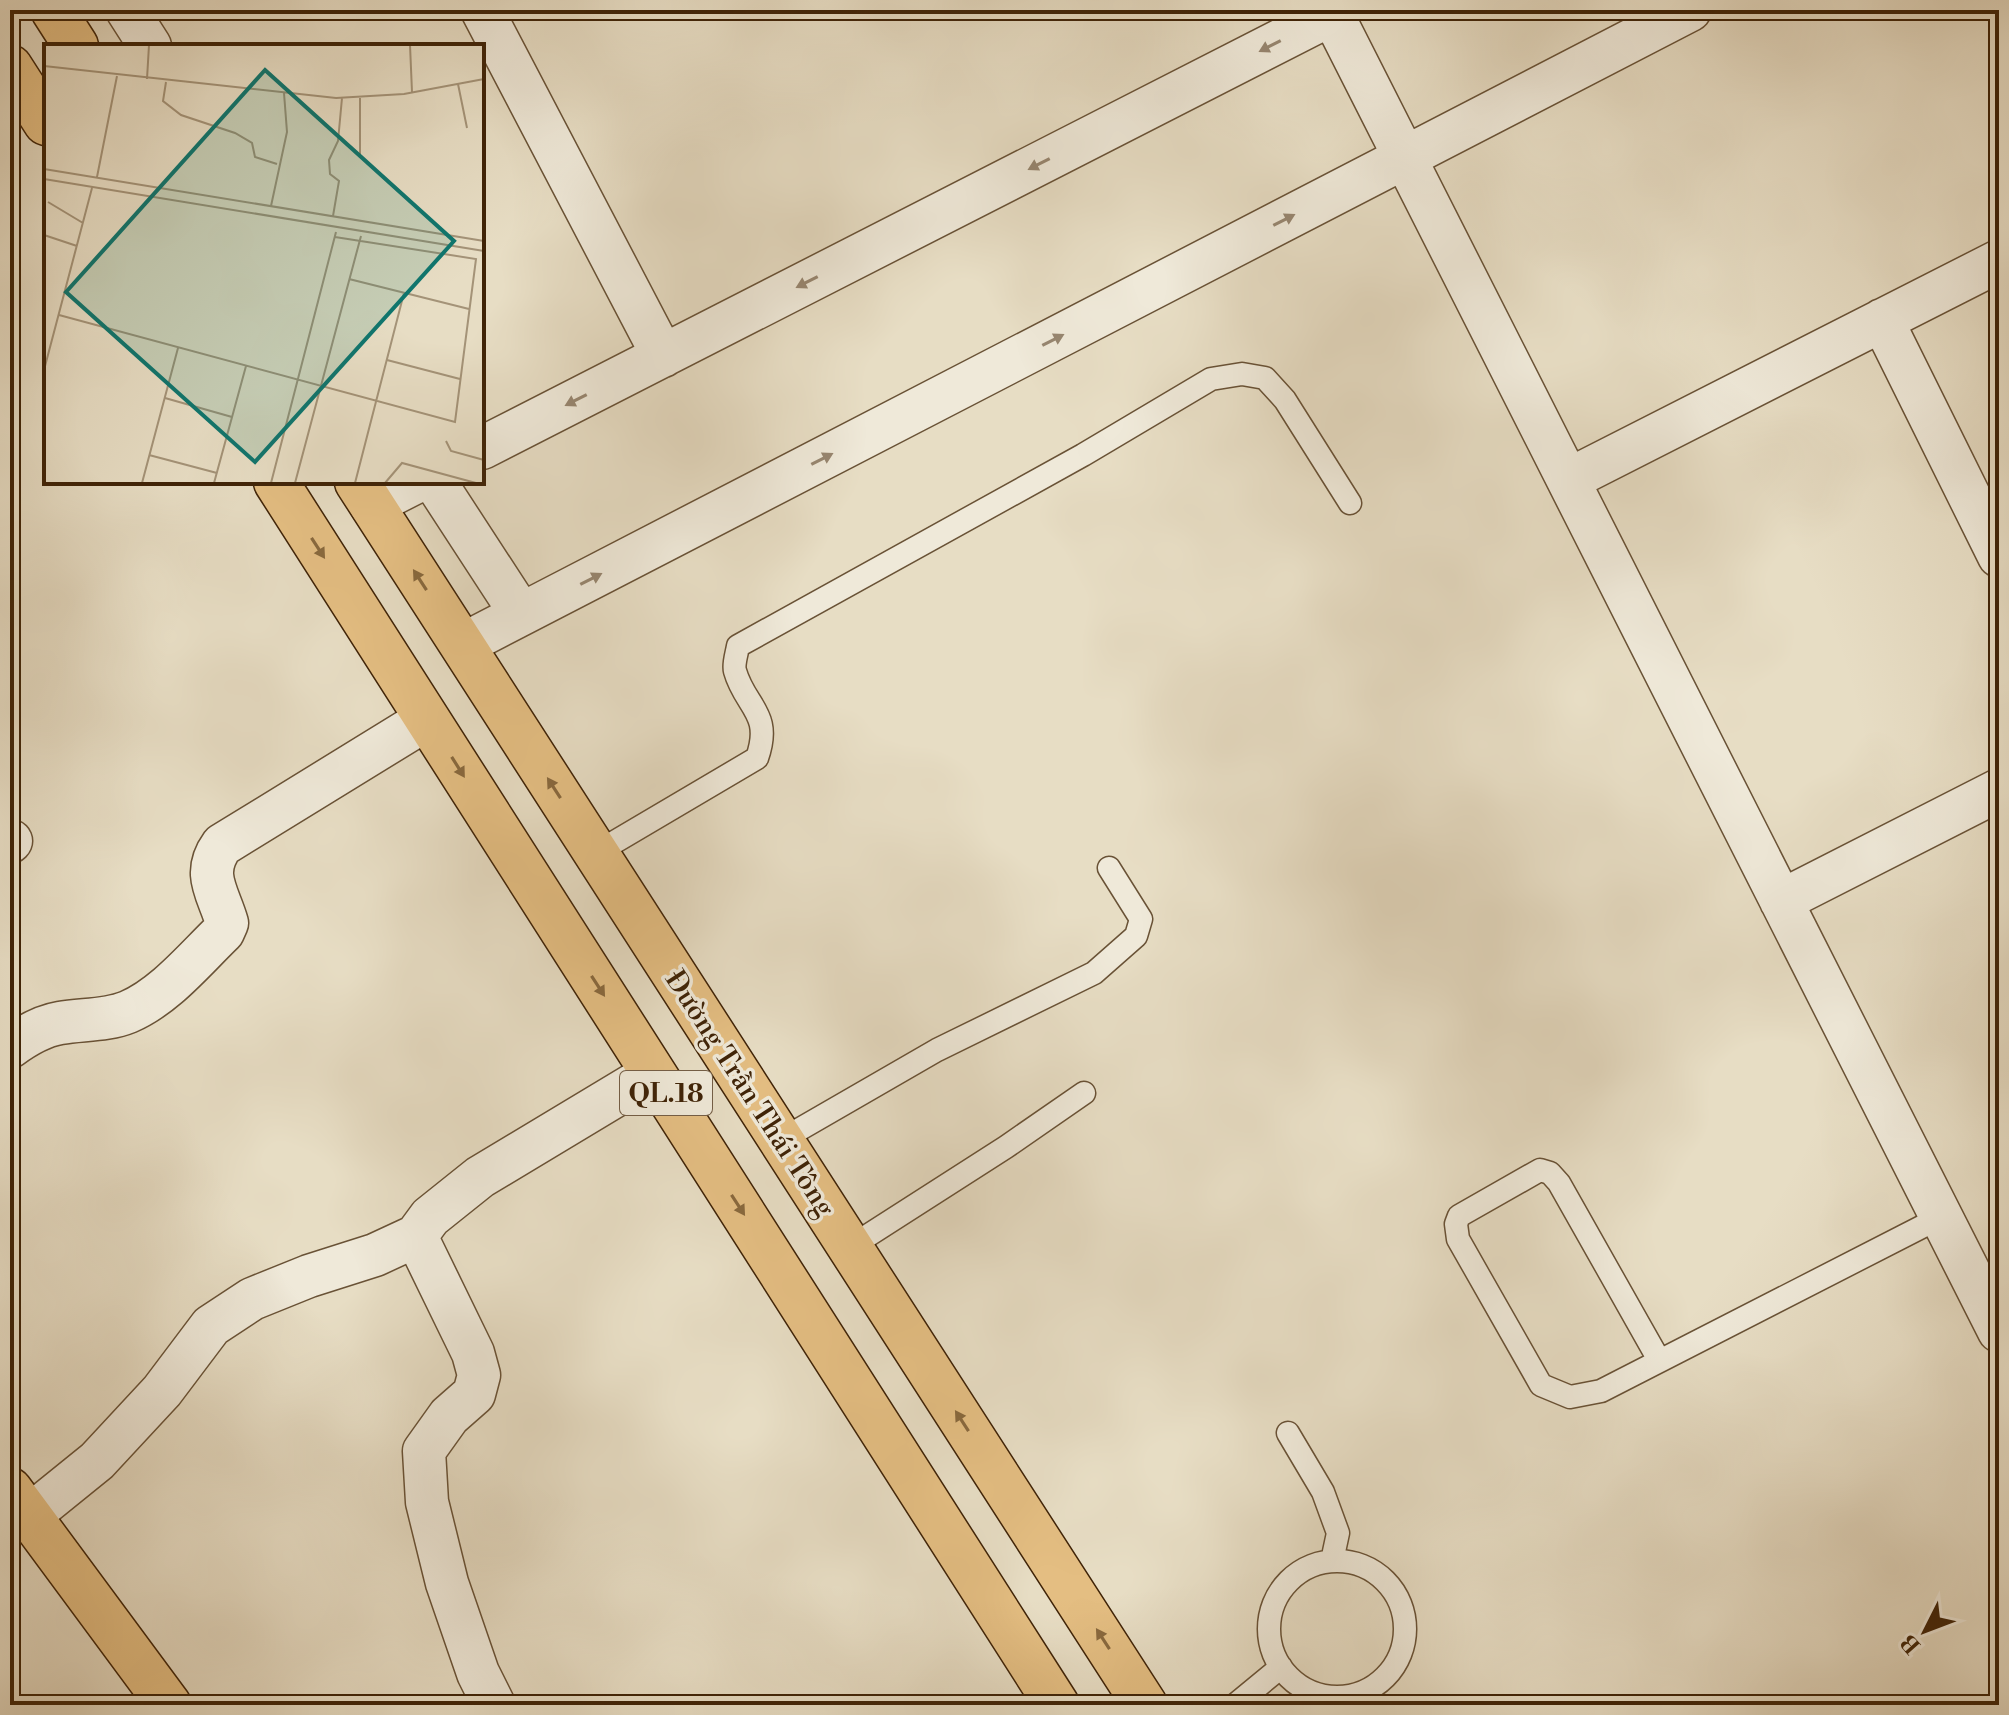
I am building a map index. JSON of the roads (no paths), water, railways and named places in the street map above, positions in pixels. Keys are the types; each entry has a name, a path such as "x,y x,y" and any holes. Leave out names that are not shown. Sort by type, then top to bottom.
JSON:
{"main road":[{"path":"53,10 75,44"},
{"path":"10,67 44,120"},
{"name":"QL.18","path":"277,484 1057,1705"},
{"name":"Đường Trần Thái Tông","path":"364,493 1145,1705"},
{"path":"560,927 606,869"},
{"path":"20,1503 169,1705"}],"street":[{"path":"127,10 149,44"},
{"path":"462,645 1690,10"},
{"path":"484,447 1334,11 1404,158 1999,1331"},
{"path":"489,12 663,356"},
{"path":"1568,480 1999,261"},
{"path":"1882,320 1999,556"},
{"path":"364,493 407,484"},
{"path":"436,484 521,614"},
{"path":"10,1047 27,1035 58,1023 91,1021 127,1012 163,990 223,932 227,923 210,878 212,858 222,845 427,719"},
{"path":"1781,901 1999,790"},
{"path":"20,1503 97,1461 162,1391 211,1326 252,1299 309,1276 375,1255 416,1236 430,1217 480,1177 653,1073"},
{"path":"416,1236 473,1353 479,1375 474,1394 449,1416 424,1451 427,1502 447,1583 478,1673 494,1705"}],"lane":[{"path":"606,869 757,758 764,737 757,713 734,669 738,646 1083,455 1211,379 1242,374 1265,378 1285,400 1350,503"},
{"path":"781,1140 937,1050 1094,973 1136,936 1141,919 1109,868"},
{"path":"850,1247 1084,1093"},
{"path":"1659,1360 1559,1183 1550,1173 1540,1170 1459,1216 1456,1224 1458,1239 1541,1385 1570,1397 1601,1391 1941,1217"},
{"path":"1288,1433 1323,1492 1338,1533 1332,1561"},
{"path":"1332,1561 1351,1563 1370,1570 1397,1597 1405,1635 1401,1654 1391,1671 1377,1685 1341,1697 1322,1696 1304,1689 1281,1667 1270,1643 1268,1624 1273,1604 1282,1588 1296,1574 1313,1565 1332,1561"},
{"path":"1235,1705 1281,1667"}]}
